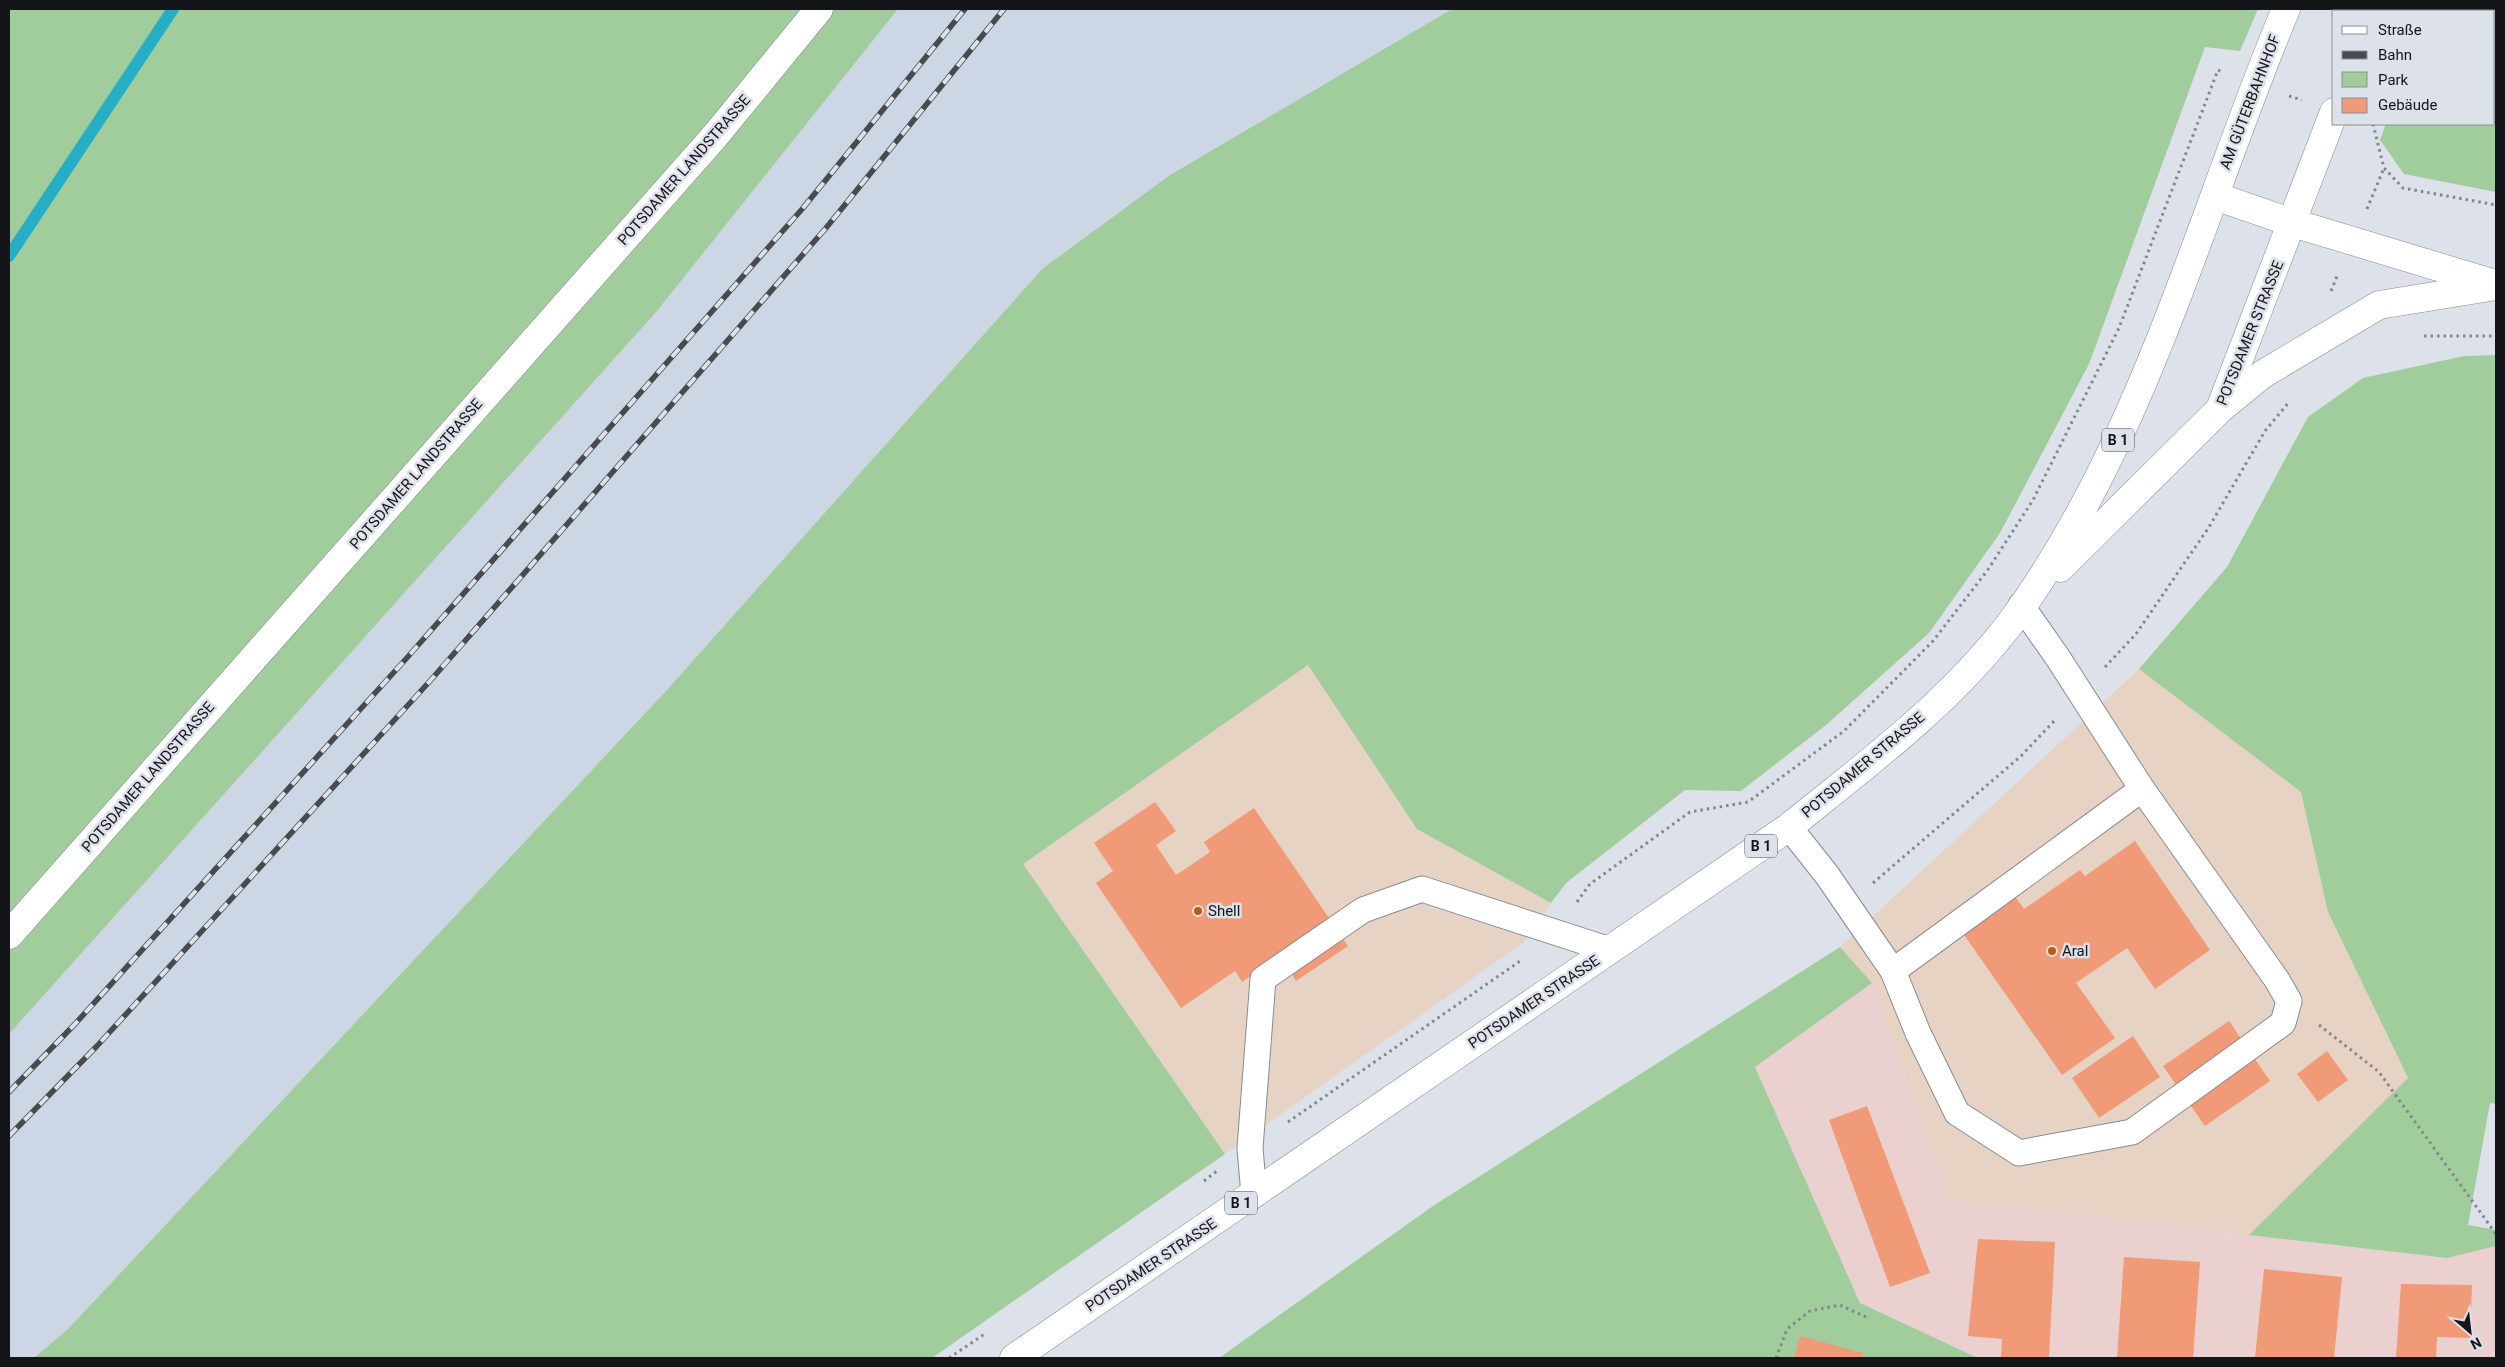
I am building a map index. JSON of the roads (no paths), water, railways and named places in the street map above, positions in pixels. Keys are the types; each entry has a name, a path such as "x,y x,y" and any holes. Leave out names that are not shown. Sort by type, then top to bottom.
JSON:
{"main road":[{"name":"POTSDAMER LANDSTRASSE","path":"9,935 715,136 819,9"},
{"name":"AM GÜTERBAHNHOF","path":"2215,196 2255,84 2286,9"},
{"name":"B 1","path":"2293,222 2332,117"},
{"path":"2215,196 2496,285"},
{"name":"POTSDAMER STRASSE","path":"1014,1358 1789,827 1910,728 1961,679 2012,621 2066,538 2111,456 2215,196"},
{"name":"POTSDAMER STRASSE","path":"2021,605 2220,409 2293,222"},
{"path":"2220,409 2263,374 2379,305 2496,285"}],"lane":[{"path":"1789,827 1827,875 1893,971 1918,1033 1957,1112 2019,1153 2132,1132 2283,1023 2289,1001 2277,980 2142,789 2081,693 2021,605"},
{"path":"1893,971 2142,789"},
{"path":"1254,1194 1250,1148 1262,979 1363,910 1422,888 1610,950"}],"waterway":[{"path":"9,256 173,9"}],"railway":[{"path":"9,1092 75,1024 405,660 803,208 965,9"},
{"path":"9,1136 97,1046 430,681 826,228 1004,9"}],"place":[{"name":"Shell","path":"1198,911"},
{"name":"Aral","path":"2052,951"}]}
